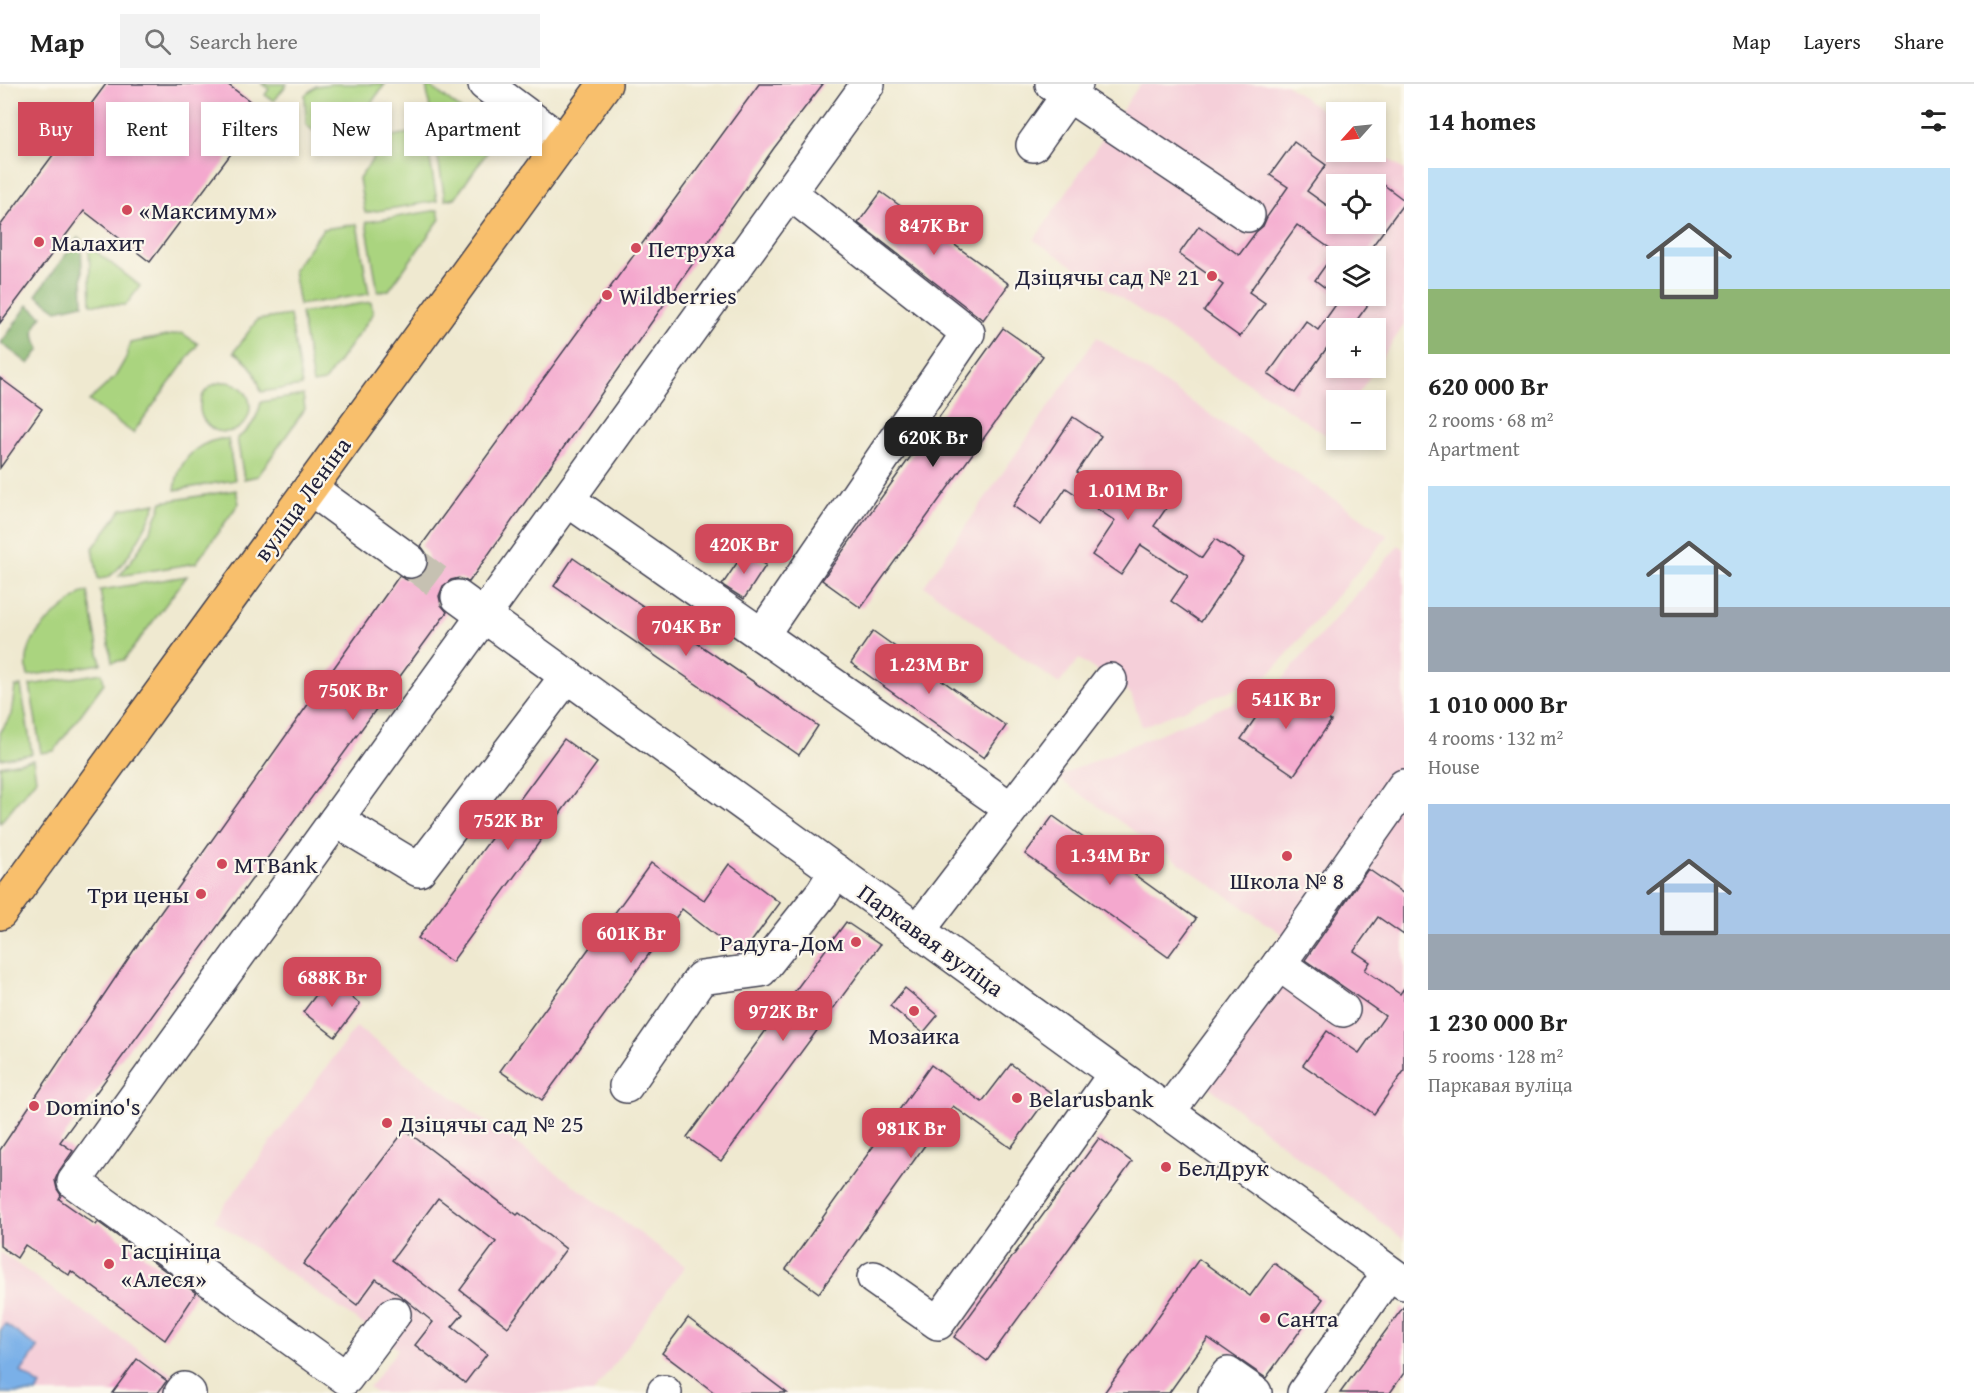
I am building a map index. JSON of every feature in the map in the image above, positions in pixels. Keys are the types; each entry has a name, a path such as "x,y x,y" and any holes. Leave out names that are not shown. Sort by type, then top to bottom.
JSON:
{"main road":[{"name":"вуліца Леніна","path":"0,913 605,84"}],"street":[{"path":"485,84 562,142"},
{"path":"394,1314 341,1386 74,1182 868,84"},
{"path":"1033,145 1065,88 1248,215"},
{"path":"762,635 968,333 790,193"},
{"path":"310,488 410,561"},
{"path":"568,500 1010,808"},
{"name":"Паркавая вуліца","path":"458,597 1397,1278"},
{"path":"336,820 419,870 567,676"},
{"path":"918,931 1110,680"},
{"path":"1168,1112 1280,964 1404,786"},
{"path":"626,1086 702,978 760,970 823,892 836,871"},
{"path":"1280,964 1343,1011"},
{"path":"874,1278 938,1323 1115,1074"},
{"path":"1304,1393 1397,1278"},
{"path":"1215,1393 1228,1374 1255,1393"},
{"path":"181,1393 184,1389 189,1393"}],"shaded area":[{"name":"Дзіцячы сад № 21","path":"1140,84 1286,84 1326,114 1326,162 1386,162 1386,157 1404,170 1404,325 1386,352 1386,318 1326,318 1326,378 1368,378 1361,390 1326,390 1326,435 1034,240"},
{"path":"1097,337 1388,536 1270,674 1142,727 1131,694 1079,659 1059,684 924,586"},
{"name":"Школа № 8","path":"1399,545 1404,549 1404,1240 1194,1075 1282,934 1056,777 1278,684"},
{"name":"Дзіцячы сад № 25","path":"356,1027 685,1266 593,1393 376,1393 369,1388 398,1349 214,1220"},
{"path":"0,1252 199,1393 0,1393"}],"green space":[{"path":"262,84 287,84 274,101 265,95 269,89"},
{"path":"385,84 372,102 311,102 311,129 306,125 305,95 316,86"},
{"path":"426,84 451,102 429,102"},
{"path":"404,134 404,156 429,156 437,201 365,213 359,179 375,156 392,156 392,136"},
{"path":"438,156 485,156 455,198 445,200"},
{"path":"438,210 440,219 389,290 378,292 366,222"},
{"path":"357,224 369,294 299,305 293,270 323,229"},
{"path":"78,238 81,240 83,304 57,310 36,295"},
{"path":"89,246 140,286 126,305 91,304"},
{"path":"371,302 373,314 324,382 313,384 301,313"},
{"path":"28,305 42,316 34,332 40,349 29,364 1,343"},
{"path":"290,315 302,386 261,392 252,369 234,352 257,320"},
{"path":"182,333 198,344 133,433 89,401 115,377 126,358 130,343"},
{"path":"220,382 230,382 243,389 250,402 250,412 243,425 230,432 220,432 211,428 204,421 200,412 200,402 204,393 211,386"},
{"path":"303,395 305,409 258,476 244,479 237,438 253,423 261,402"},
{"path":"228,439 235,480 175,490 179,471 188,456 202,445"},
{"path":"236,490 239,503 196,563 119,576 144,541 162,502"},
{"path":"156,503 142,532 122,564 108,577 98,579 93,548 122,509"},
{"path":"187,576 124,660 112,662 100,590"},
{"path":"88,592 101,664 28,676 29,649 34,638 51,618 82,593"},
{"path":"102,673 104,683 54,751 41,753 30,685"},
{"path":"21,686 32,754 0,759 0,733 11,715 15,687"},
{"path":"33,760 36,779 0,823 0,766"}],"water":[{"path":"5,1324 38,1348 21,1372 41,1386 36,1393 0,1393 0,1331"}],"building":[{"path":"106,84 227,84 251,102 201,102 201,156 229,156 150,262 84,211 0,323 0,226 52,156 94,156 93,102"},
{"path":"759,84 823,84 774,148 469,582 459,578 443,586 439,596 441,605 447,612 60,1142 73,1151 55,1180 61,1195 59,1199 96,1225 98,1222 196,1293 165,1340 71,1271 69,1275 25,1245 17,1258 0,1246 0,1150 134,950 399,576 407,580 417,578 425,572 429,564 427,554 421,546"},
{"path":"1294,142 1326,165 1307,191 1326,205 1326,234 1381,234 1372,246 1327,246 1297,225 1249,292 1265,303 1240,337 1204,311 1223,285 1179,254 1199,226 1239,255 1263,226 1288,187 1270,175"},
{"path":"1386,186 1404,200 1386,227"},
{"path":"881,192 1009,284 983,320 858,223"},
{"path":"1326,265 1326,288 1315,280"},
{"path":"1335,306 1367,306 1358,318 1326,318"},
{"path":"1326,319 1326,349 1295,393 1268,374 1306,321 1318,330"},
{"path":"1003,328 1043,356 861,608 822,580"},
{"path":"0,378 42,409 0,468"},
{"path":"1073,417 1101,436 1077,472 1126,506 1147,474 1176,494 1154,526 1202,558 1215,539 1244,558 1201,622 1171,601 1188,576 1141,545 1121,575 1092,555 1115,521 1066,488 1041,525 1013,506"},
{"path":"745,551 766,565 744,599 722,585"},
{"path":"573,558 818,726 799,755 554,586"},
{"path":"873,631 1006,726 984,758 851,663"},
{"path":"1278,685 1331,721 1294,775 1241,739"},
{"path":"564,739 597,763 452,962 418,938"},
{"path":"1053,816 1196,919 1168,957 1025,854"},
{"path":"651,863 704,900 729,864 780,903 743,953 739,954 682,909 542,1100 500,1071"},
{"path":"1368,869 1404,894 1404,935 1378,917 1354,951 1370,962 1365,970 1400,994 1404,988 1404,1071 1374,1114 1303,1065 1327,1031 1359,1053 1385,1016 1305,960"},
{"path":"846,922 880,945 721,1161 687,1137"},
{"path":"328,979 360,1004 335,1037 303,1012"},
{"name":"Мозаика","path":"905,988 938,1015 923,1033 890,1006"},
{"path":"1011,1064 1051,1093 1011,1148 953,1106 819,1293 786,1269 931,1065 982,1102"},
{"path":"405,1130 566,1249 508,1327 460,1290 496,1242 438,1198 392,1260 463,1314 452,1327 487,1354 465,1383 415,1345 433,1322 405,1299 376,1279 357,1305 303,1264"},
{"path":"1099,1138 1132,1162 987,1361 954,1337"},
{"path":"1199,1259 1250,1296 1274,1263 1323,1299 1266,1378 1208,1338 1169,1393 1104,1393"},
{"path":"1404,1306 1404,1373 1390,1393 1340,1393"},
{"path":"688,1318 787,1393 715,1393 662,1353"},
{"path":"137,1359 167,1381 158,1393 112,1393"}],"tunnel":[{"path":"410,561 458,597"}],"place":[{"name":"«Максимум»","path":"127,210"},
{"name":"Малахит","path":"39,242"},
{"name":"Петруха","path":"636,248"},
{"name":"Дзіцячы сад № 21","path":"1212,276"},
{"name":"Wildberries","path":"607,295"},
{"name":"Школа № 8","path":"1287,856"},
{"name":"MTBank","path":"222,864"},
{"name":"Три цены","path":"201,894"},
{"name":"Радуга-Дом","path":"856,942"},
{"name":"Мозаика","path":"914,1011"},
{"name":"Belarusbank","path":"1017,1098"},
{"name":"Domino's","path":"34,1106"},
{"name":"Дзіцячы сад № 25","path":"387,1123"},
{"name":"БелДрук","path":"1166,1167"},
{"name":"Гасцініца «Алеся»","path":"109,1264"},
{"name":"Санта","path":"1265,1318"}]}
